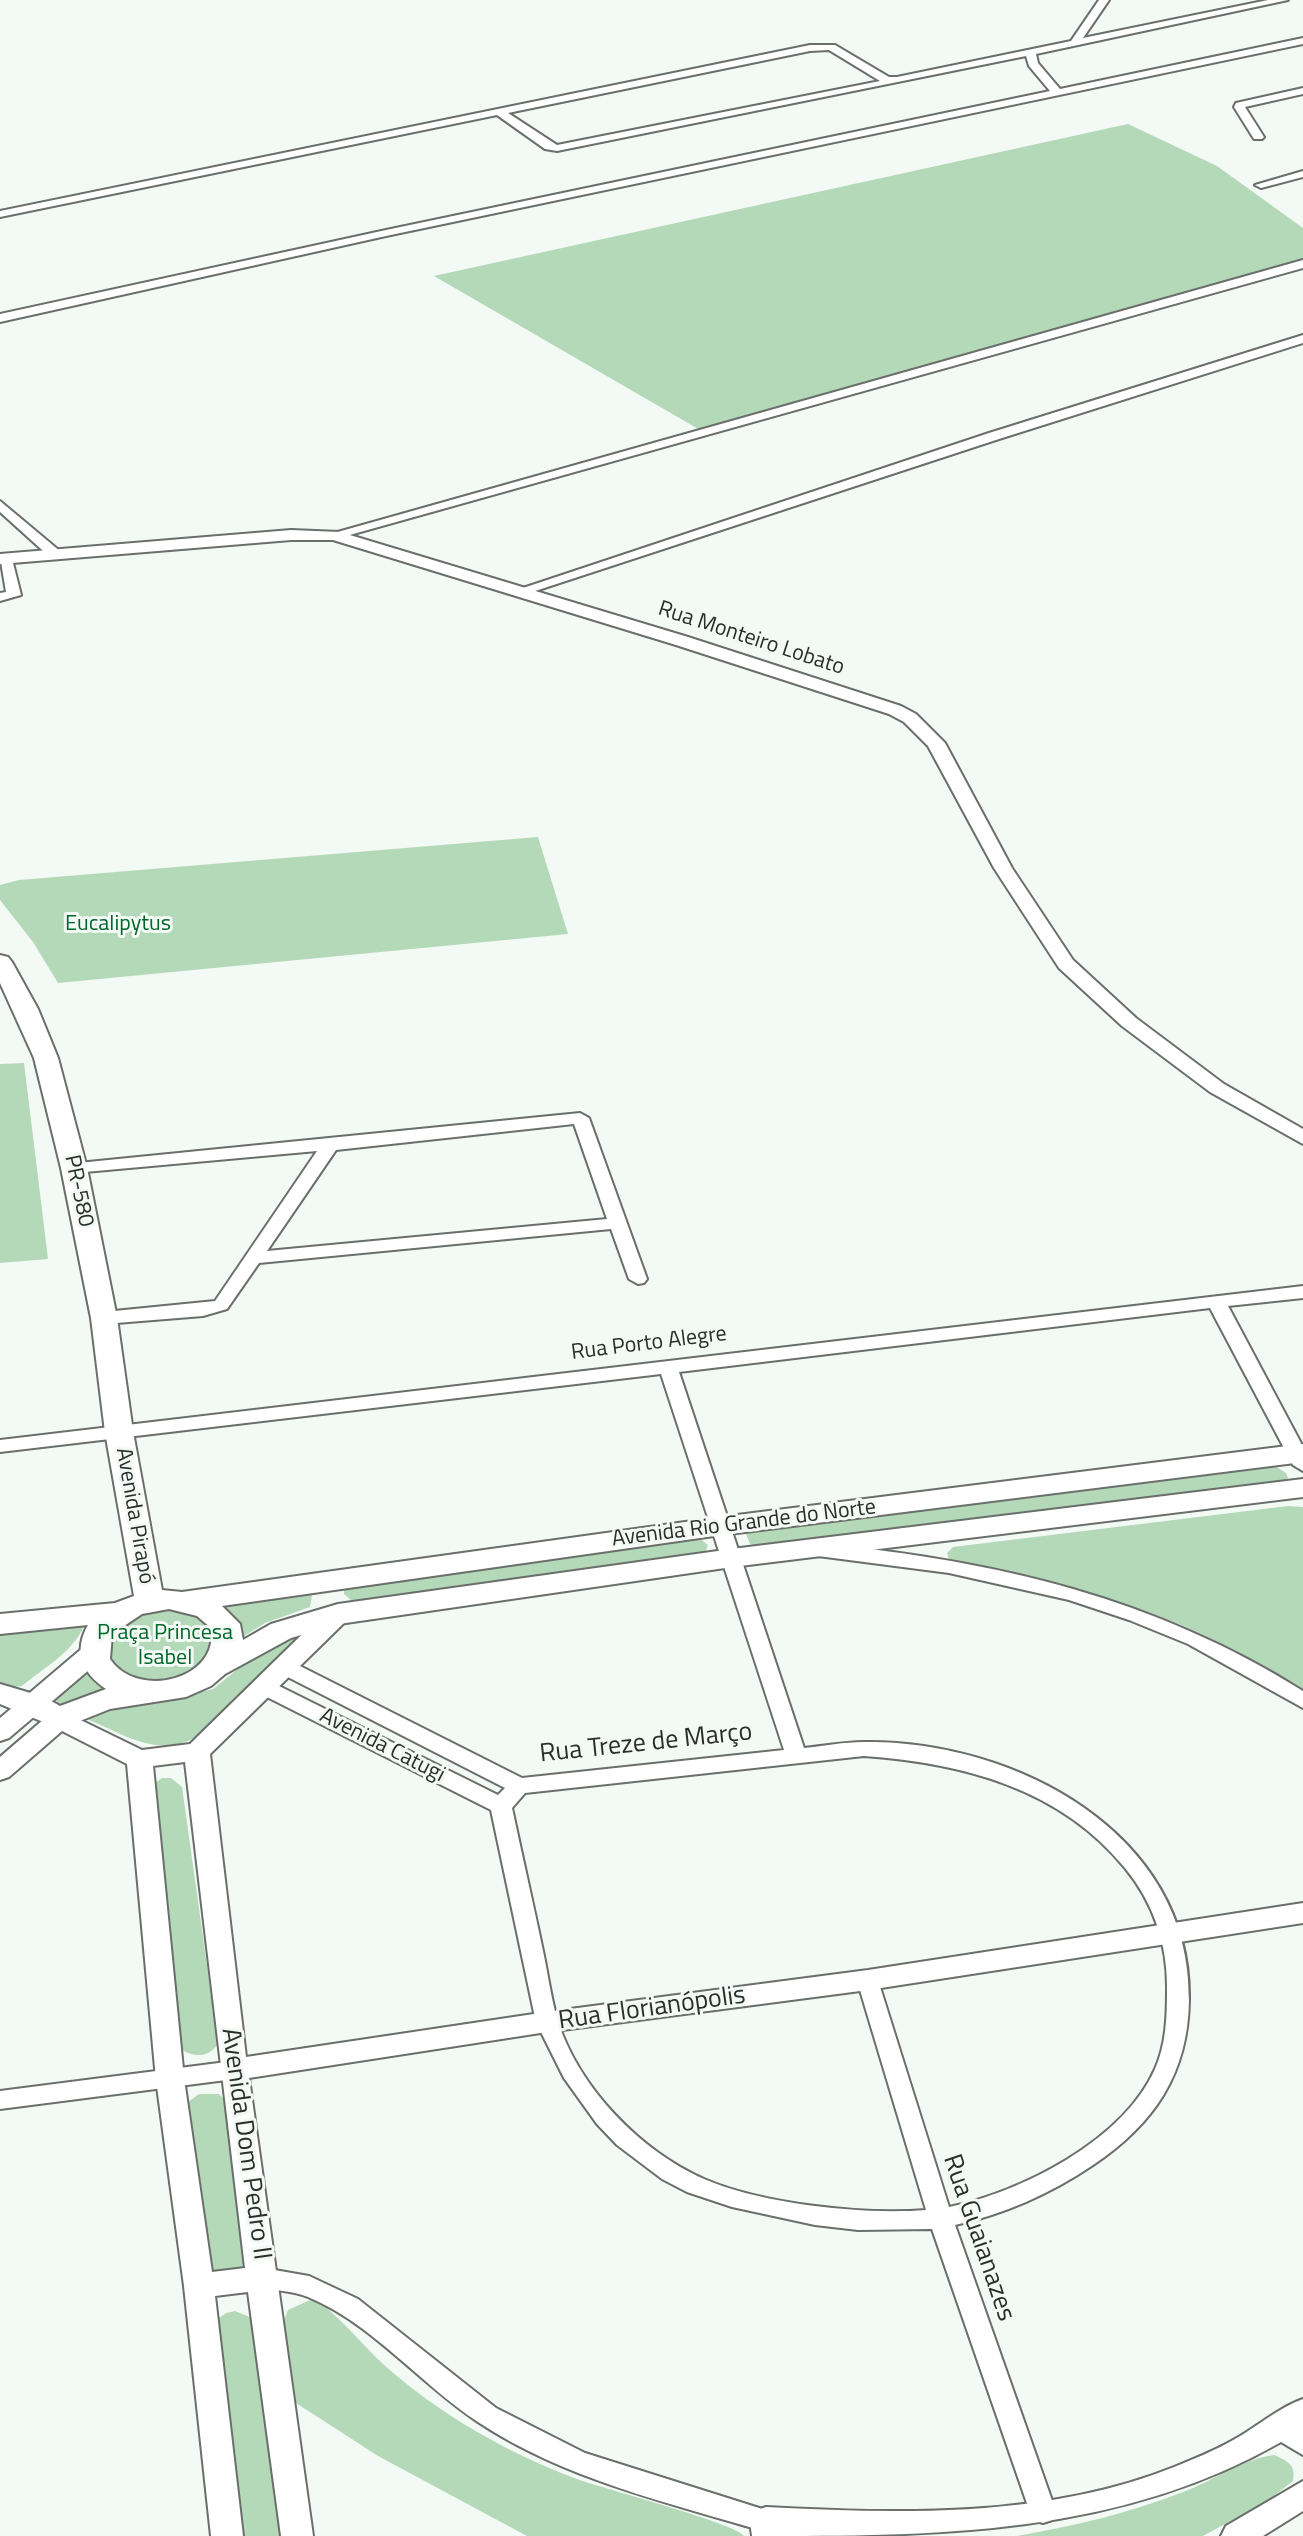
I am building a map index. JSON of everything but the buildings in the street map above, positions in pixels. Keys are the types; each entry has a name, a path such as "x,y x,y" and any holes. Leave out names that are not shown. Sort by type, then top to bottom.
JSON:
{"main road":[{"name":"PR-580","path":"0,962 26,1009 46,1058 74,1168 104,1318 119,1432"},
{"name":"Avenida Pirapó","path":"119,1432 149,1601"},
{"name":"Avenida Rio Grande do Norte","path":"186,1601 721,1526 1301,1457"},
{"name":"Avenida Rio Grande do Norte","path":"220,1665 281,1631 338,1614 732,1558 1303,1488"},
{"path":"327,1579 338,1614"},
{"path":"0,1694 33,1704 60,1719 84,1706 116,1696 158,1691 194,1683 220,1665 228,1652 230,1639 226,1626 217,1615 186,1601 149,1601 121,1612 107,1622 97,1637 94,1652 98,1665 107,1676 139,1690 158,1691"},
{"path":"0,1624 121,1612"}],"street":[{"path":"1075,43 1104,0"},
{"path":"499,112 549,147 557,148 1283,0"},
{"path":"0,318 386,233 1303,41"},
{"path":"0,214 822,46 831,47 887,80 897,80"},
{"path":"1030,53 1033,64 1057,92"},
{"path":"1258,137 1240,105 1303,91"},
{"path":"1261,185 1303,174"},
{"path":"334,535 1303,264"},
{"path":"521,591 994,436 1303,339"},
{"path":"0,505 56,555"},
{"name":"Rua Monteiro Lobato","path":"3,559 291,535 334,535 878,704 910,718 936,743 1003,868 1066,964 1129,1022 1217,1088 1303,1138"},
{"path":"0,597 14,595 3,559"},
{"path":"74,1168 580,1118 638,1279"},
{"path":"104,1318 203,1310 221,1305 330,1145"},
{"path":"253,1258 618,1223"},
{"name":"Rua Porto Alegre","path":"0,1446 1303,1292"},
{"path":"1216,1302 1301,1457"},
{"path":"668,1366 796,1756"},
{"path":"806,1549 879,1555 936,1564 1053,1590 1192,1637 1240,1661 1303,1701"},
{"path":"0,1771 60,1719 139,1759 197,1752 338,1614"},
{"path":"0,1732 94,1652"},
{"name":"Avenida Catugi","path":"285,1667 519,1786"},
{"name":"Avenida Catugi","path":"264,1687 501,1806"},
{"name":"Rua Treze de Março","path":"864,1749 917,1752 998,1772 1092,1822 1128,1855 1160,1904 1180,1958 1181,1994 1168,2067 1146,2106 1111,2139 1035,2191 941,2220 882,2223 827,2218 726,2197 692,2184 653,2158 600,2111 559,2051 547,2022 501,1806 519,1786 796,1756 864,1749"},
{"name":"Avenida Dom Pedro II","path":"197,1752 234,2070 297,2536"},
{"path":"139,1759 170,2079 199,2286 227,2536"},
{"name":"Rua Florianópolis","path":"0,2100 170,2079 547,2022 868,1980 1303,1913"},
{"name":"Rua Guaianazes","path":"868,1980 941,2220 1043,2512"},
{"path":"199,2286 263,2278 309,2286 349,2306 487,2415 543,2445 626,2479 767,2529 954,2523 1085,2507 1188,2475 1297,2427"},
{"path":"1237,2536 1303,2494"}],"green space":[{"path":"1128,124 1217,166 1303,228 1303,262 700,430 434,276"},
{"name":"Eucalipytus","path":"538,837 568,934 58,983 33,942 0,900 0,885 19,880"},
{"path":"24,1063 48,1259 0,1263 0,1064"},
{"path":"1272,1464 1286,1473 1288,1478 1283,1484 760,1548 750,1544 746,1534 750,1529"},
{"path":"1288,1506 1303,1507 1303,1692 1220,1643 1162,1617 1072,1589 949,1560 947,1553 953,1547"},
{"path":"699,1538 708,1545 705,1553 360,1602 352,1601 344,1594 344,1588"},
{"path":"308,1590 312,1596 310,1607 265,1623 241,1638 231,1614 216,1601"},
{"name":"Praça Princesa Isabel","path":"154,1608 196,1610 223,1637 192,1679 140,1684 110,1665 111,1640 117,1626"},
{"path":"86,1620 68,1649 22,1686 14,1687 0,1682 0,1630"},
{"path":"311,1632 192,1739 166,1746 153,1745 89,1720 91,1714 163,1702 213,1689 264,1648"},
{"path":"86,1670 95,1683 110,1692 65,1705 58,1704 53,1695"},
{"path":"162,1778 171,1778 182,1787 218,2044 202,2055 182,2050 151,1792 152,1785"},
{"path":"199,2094 219,2094 226,2102 245,2271 213,2280 187,2108 188,2102"},
{"path":"310,2300 322,2304 383,2364 427,2399 500,2444 577,2479 718,2523 744,2536 527,2536 378,2456 296,2403 284,2320 288,2310"},
{"path":"235,2311 252,2318 283,2536 240,2536 215,2321"},
{"path":"1274,2455 1290,2464 1293,2481 1266,2502 1203,2536 1017,2536 1143,2506 1250,2461"}]}
